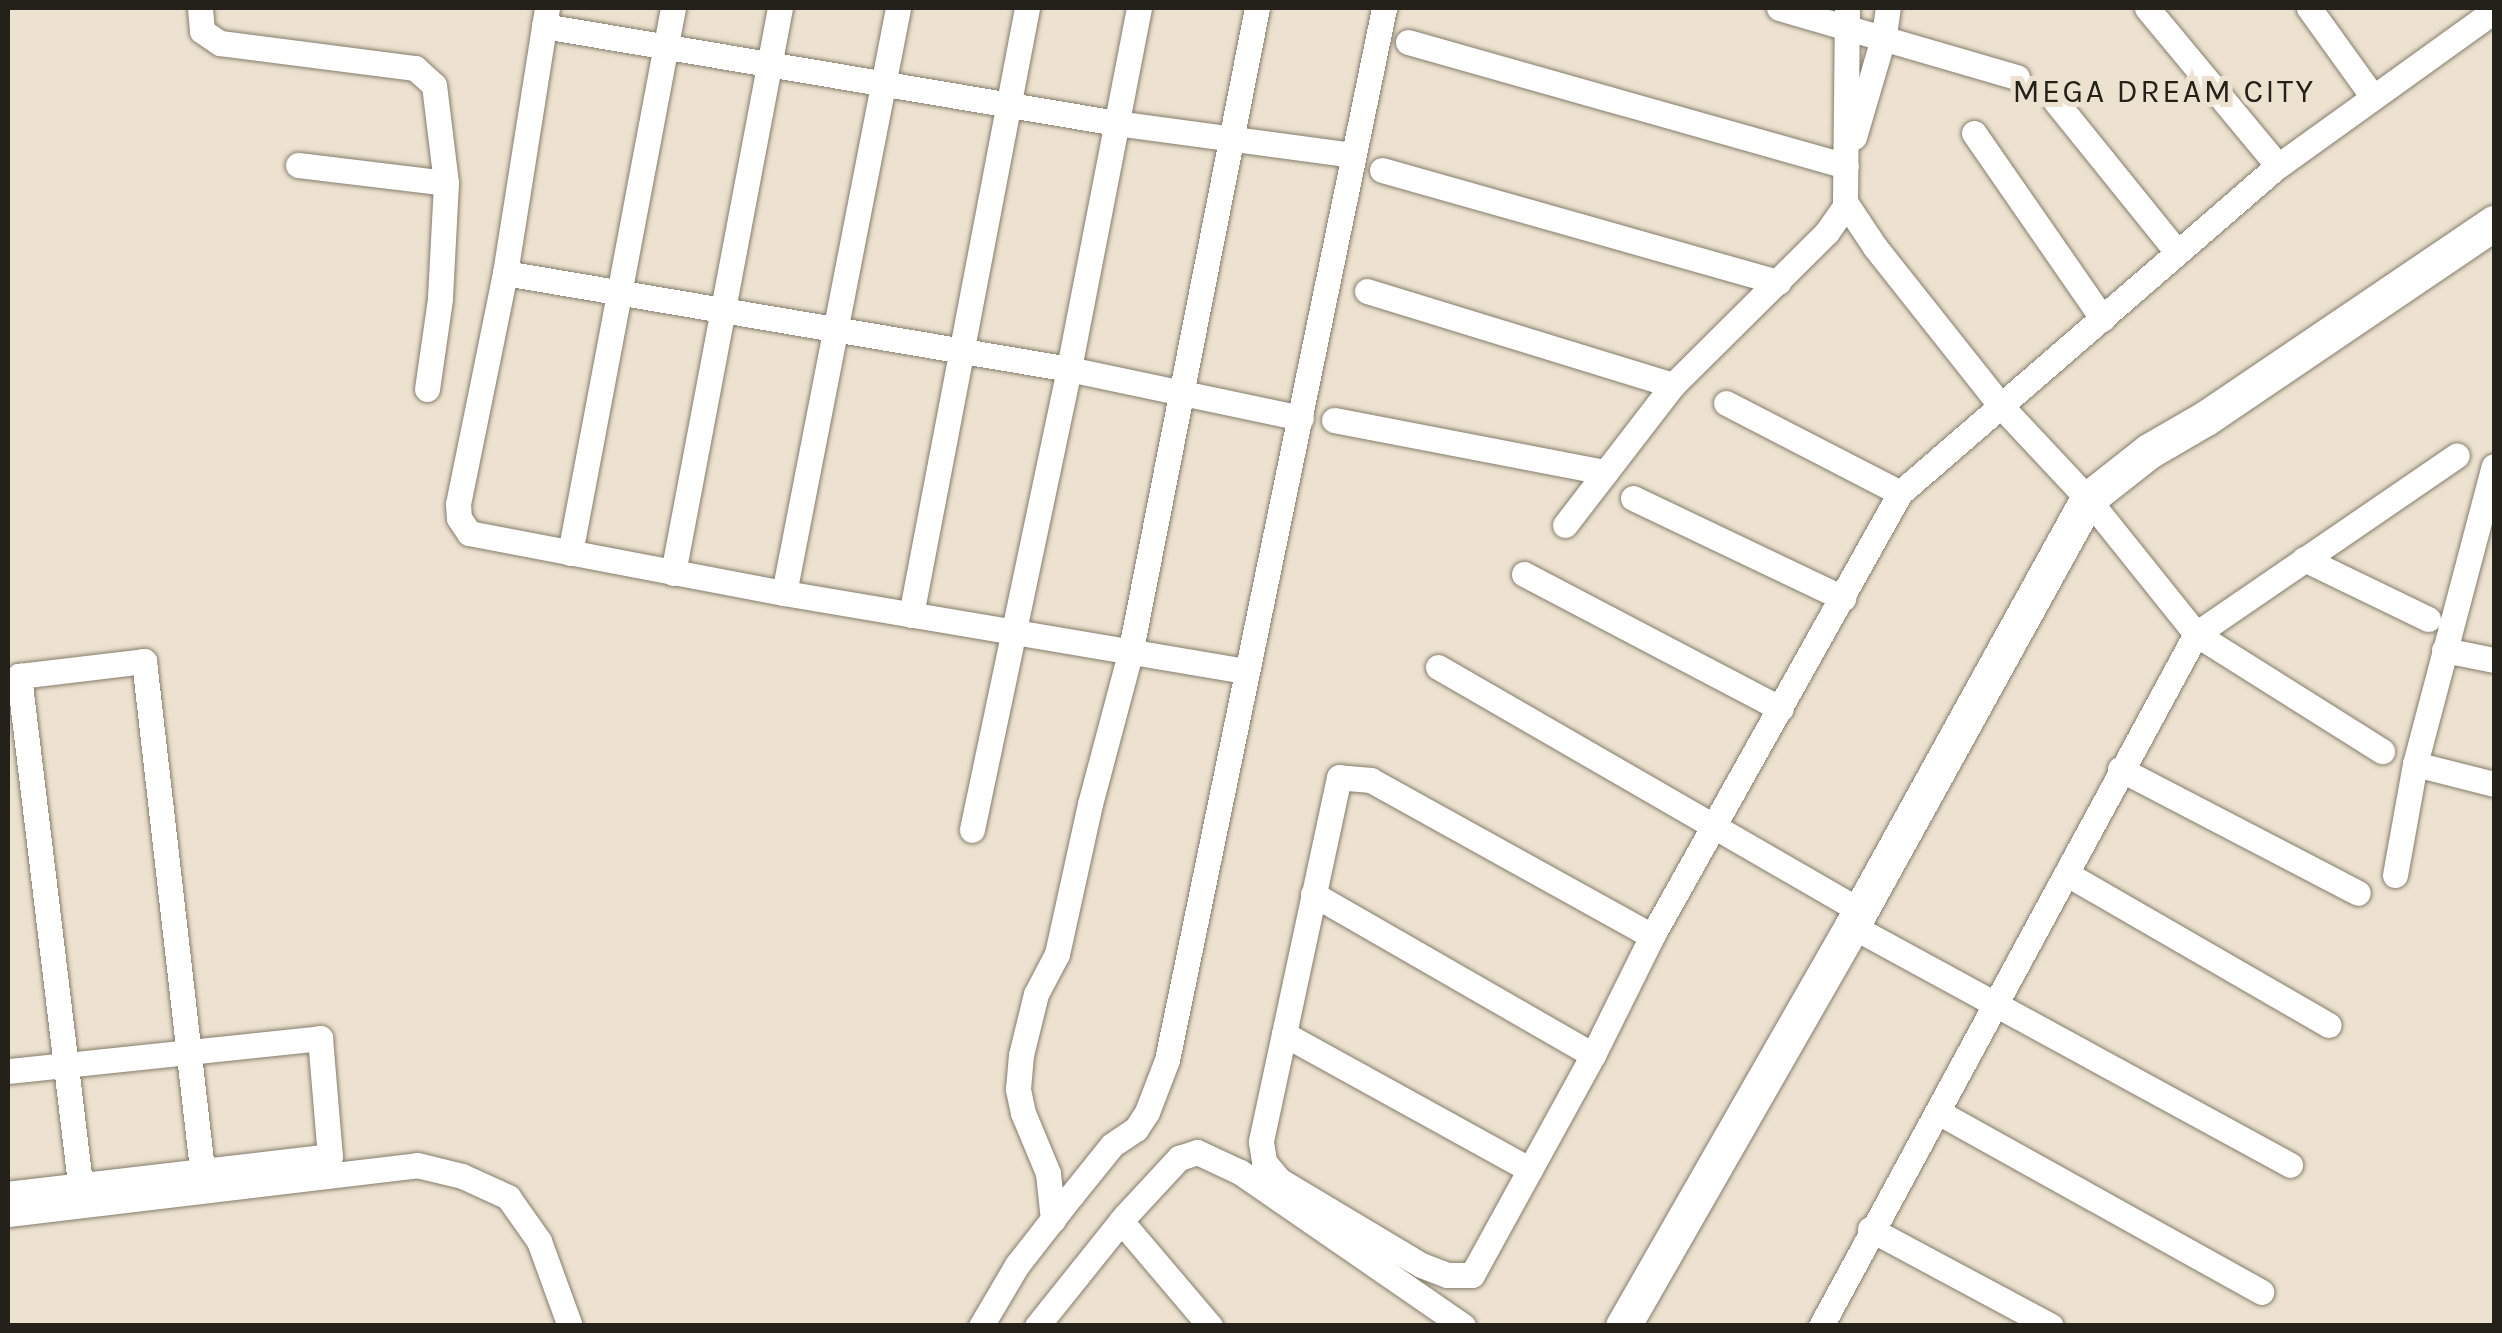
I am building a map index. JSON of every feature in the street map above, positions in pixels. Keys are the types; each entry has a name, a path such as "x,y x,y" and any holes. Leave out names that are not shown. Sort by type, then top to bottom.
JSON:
{"main road":[{"path":"1623,1326 2088,499 2149,451 2206,418 2494,223"}],"street":[{"path":"200,8 202,31 220,43 415,68 427,74 440,109 446,183 440,300 427,389"},
{"path":"570,554 672,8"},
{"path":"673,573 780,8"},
{"path":"784,593 898,8"},
{"path":"911,615 1027,8"},
{"path":"972,830 1016,633 1139,8"},
{"path":"1052,1220 1048,1172 1023,1114 1018,1089 1021,1055 1036,994 1057,954 1090,804 1130,654 1258,8"},
{"path":"981,1326 1017,1265 1112,1145 1136,1129 1154,1101 1178,1020 1244,671 1302,418 1384,8"},
{"path":"1780,8 1846,16 1884,35 2017,77"},
{"path":"1846,166 1884,35 1888,8"},
{"path":"2147,8 2278,166"},
{"path":"2308,8 2373,96"},
{"path":"1652,936 1370,780 1345,774 1336,783 1261,1142 1264,1162 1279,1180 1421,1265 1447,1275 1472,1276 1594,1055 1652,936 1900,493 2278,166 2478,14"},
{"path":"1564,525 1673,384 1828,232 1846,205 1846,16"},
{"path":"1244,671 474,536 458,518 505,273 546,17 665,45 1116,122 1353,155"},
{"path":"1408,42 1846,166"},
{"path":"2056,102 2177,252"},
{"path":"1974,133 2103,319"},
{"path":"298,165 446,183"},
{"path":"1382,170 1778,282"},
{"path":"1846,205 2000,406 2088,499 2196,634 2382,752"},
{"path":"505,273 1069,369 1302,418"},
{"path":"1366,291 1673,384"},
{"path":"1726,403 1900,493"},
{"path":"1334,420 1605,472"},
{"path":"1821,1326 1870,1229 1938,1112 2120,768 2196,634 2458,455"},
{"path":"2395,874 2415,764 2494,466"},
{"path":"1633,498 1843,598"},
{"path":"2304,559 2428,619"},
{"path":"1524,574 1780,709"},
{"path":"2444,650 2494,660"},
{"path":"80,1183 19,676 144,660 202,1169"},
{"path":"1438,668 1714,829 1996,1006 2290,1165"},
{"path":"2415,764 2494,784"},
{"path":"2120,768 2358,893"},
{"path":"2066,874 2329,1026"},
{"path":"1313,894 1594,1055"},
{"path":"1284,1034 1530,1170"},
{"path":"8,1071 320,1038 330,1156 8,1194"},
{"path":"1938,1112 2261,1292"},
{"path":"1069,1326 1045,1315 1121,1221 1179,1158 1198,1152 1240,1172 1462,1326"},
{"path":"8,1214 417,1165 462,1176 508,1197 539,1240 570,1326"},
{"path":"1121,1221 1210,1326"},
{"path":"1870,1229 2039,1323"}],"district":[{"name":"MEGA DREAM CITY","path":"2164,92"}]}
